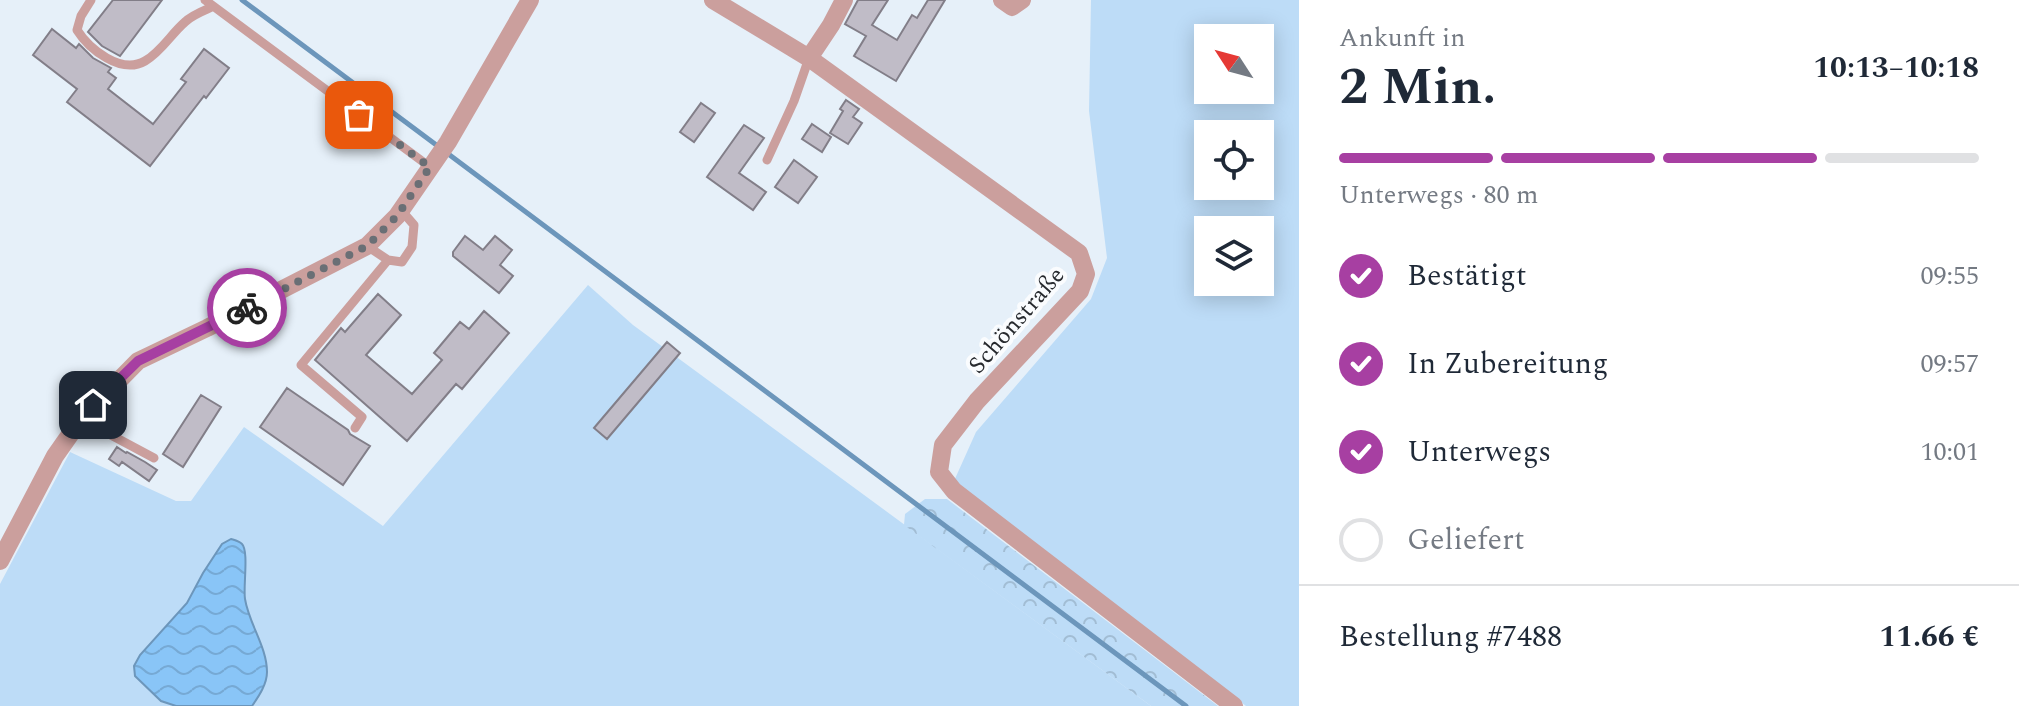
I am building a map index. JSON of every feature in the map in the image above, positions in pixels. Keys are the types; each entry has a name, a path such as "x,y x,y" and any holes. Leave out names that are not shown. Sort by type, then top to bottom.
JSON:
{"street":[{"path":"0,561 55,456 81,419 138,361 367,246 401,210 448,142 530,0"},
{"name":"Schönstraße","path":"713,0 809,58 1079,253 1086,274 1080,291 969,412 943,445 939,472 954,491 1234,706"},
{"path":"809,58 844,0"},
{"path":"1002,0 1012,7 1022,0"}],"lane":[{"path":"91,0 77,30 84,40 106,57 124,65 142,63 160,49 187,19 208,4 433,162"},
{"path":"767,160 794,101 809,58"},
{"path":"367,246 388,260 402,262 412,247 414,225 401,210"},
{"path":"355,428 362,417 301,365 388,260"},
{"path":"81,419 154,458"}],"green space":[{"path":"1091,0 1299,0 1299,706 1246,706 954,481 976,432 1091,299 1107,258 1089,111"},
{"path":"588,285 633,325 1151,706 0,706 0,584 70,452 176,501 191,501 244,427 383,526"},
{"path":"925,499 947,499 1218,706 1151,706 904,525 905,514"}],"water":[{"path":"231,539 241,543 244,548 245,599 266,663 264,685 252,706 176,706 161,701 135,676 134,666 140,655 187,603 222,544"}],"building":[{"path":"113,0 162,0 120,56 102,46 88,32"},
{"path":"858,0 888,0 872,25 897,40 912,15 917,18 928,0 945,0 896,81 854,56 866,36 845,24"},
{"path":"52,29 76,48 79,44 93,58 111,68 108,72 116,78 108,89 153,124 186,82 181,79 204,49 229,68 150,166 67,102 77,89 33,55"},
{"path":"846,100 859,109 853,117 862,123 848,144 830,133"},
{"path":"701,103 715,113 694,142 680,132"},
{"path":"812,124 831,137 822,152 802,139"},
{"path":"744,125 764,138 739,173 766,192 753,210 707,177"},
{"path":"794,160 817,177 798,203 775,187"},
{"path":"465,236 483,250 495,236 512,250 500,265 513,276 499,293 453,256"},
{"path":"378,294 401,315 366,355 412,394 442,360 434,353 460,322 469,329 484,311 509,333 462,389 456,384 407,441 315,360 341,328 345,332"},
{"path":"667,342 680,353 607,439 594,428"},
{"path":"287,388 370,446 343,485 260,427"},
{"path":"201,395 221,407 183,467 163,454"},
{"path":"117,447 157,470 149,481 122,462 119,466 109,459"}],"waterway":[{"path":"242,0 439,147"},
{"path":"447,153 1186,706"}],"way so far":[{"path":"247,308 367,246 397,216 430,167 359,115"}],"route":[{"path":"93,405 138,361 247,308"}]}
